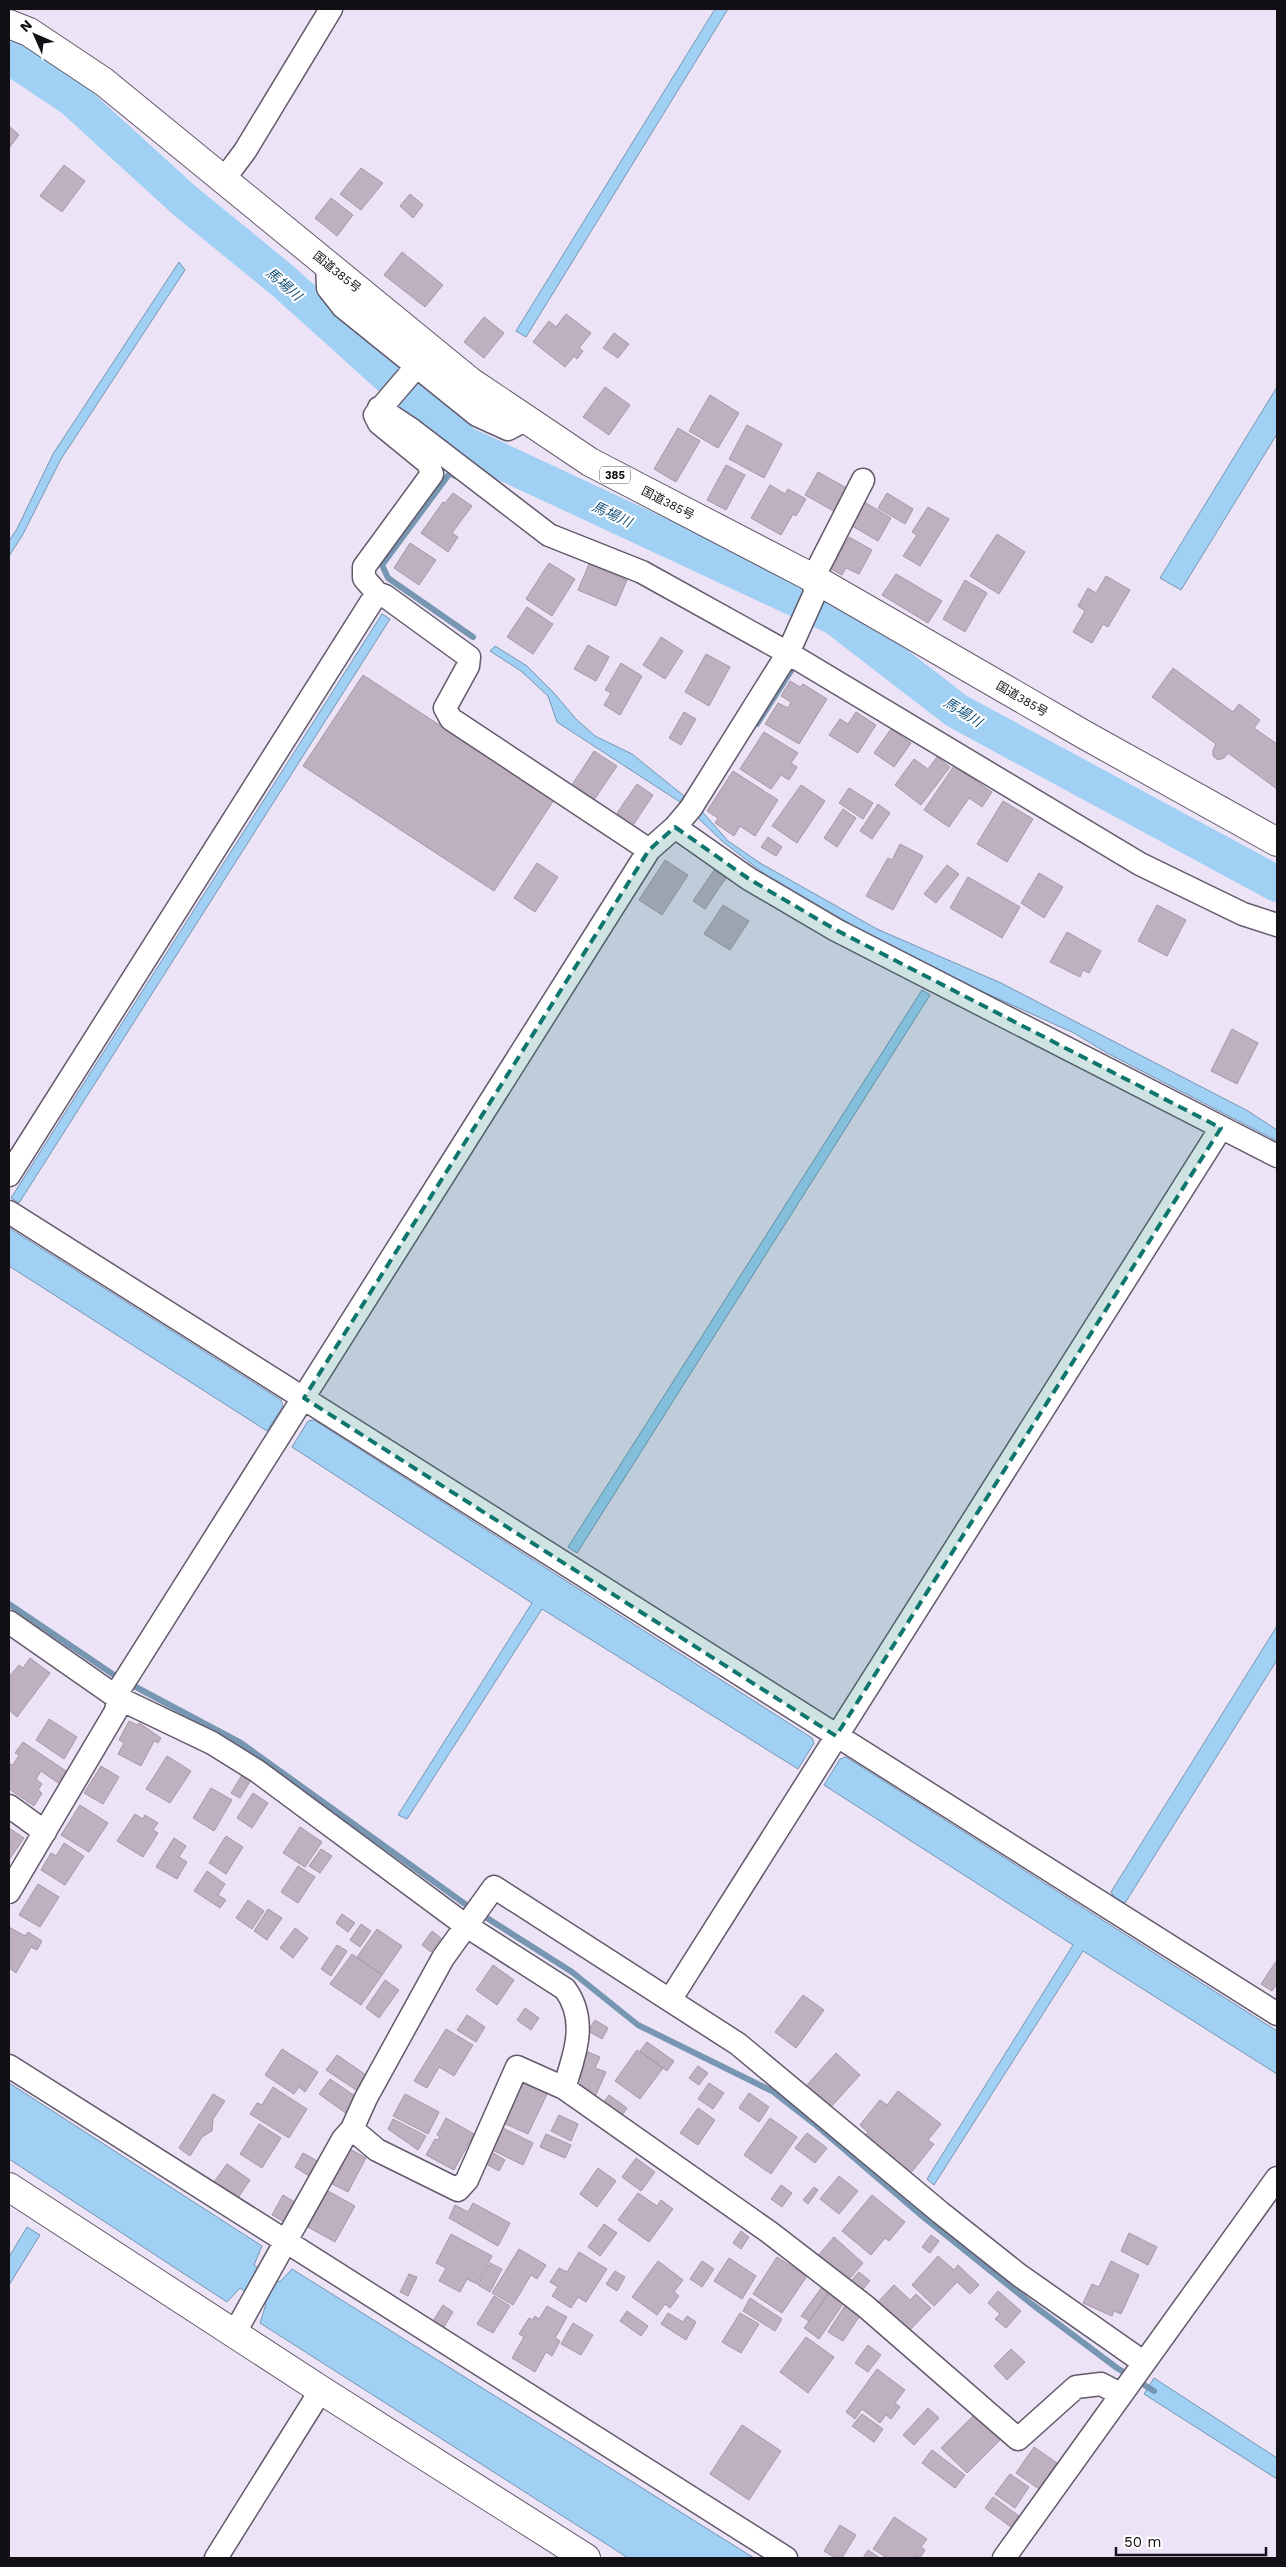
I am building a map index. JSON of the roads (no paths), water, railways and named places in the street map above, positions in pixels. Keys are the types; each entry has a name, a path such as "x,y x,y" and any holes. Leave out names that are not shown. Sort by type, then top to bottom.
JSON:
{"main road":[{"name":"国道385号","path":"9,24 29,32 104,82 472,382 590,462 1277,842"},
{"path":"9,2187 321,2390 586,2558"}],"street":[{"path":"224,179 245,151 332,9"},
{"path":"327,264 328,288 343,306 477,415 508,429 526,420"},
{"path":"416,367 379,408 375,415 378,423 428,463 432,474 364,567 364,578 377,593 385,596 468,657 468,666 445,708 451,719 649,850"},
{"path":"379,408 412,430 549,535 642,572 788,653 1140,864 1243,914 1277,925"},
{"path":"9,1892 116,1711 122,1687 649,850 676,828 788,653 805,618 814,585 863,480"},
{"path":"9,1175 377,593"},
{"path":"676,828 749,879 836,930 1277,1156"},
{"path":"670,2000 1220,1128"},
{"path":"9,1212 1277,2014"},
{"path":"9,1622 122,1687 257,1771 472,1916 565,1989 574,2001 579,2025 576,2050 564,2088"},
{"path":"9,1806 45,1832"},
{"path":"234,2334 343,2139 352,2129 366,2098 438,1966 494,1887 670,2000 761,2062 941,2213 1019,2275 1132,2378"},
{"path":"9,2066 786,2558"},
{"path":"352,2129 376,2150 462,2185 516,2067 564,2088 704,2185 823,2273 865,2306 1018,2439 1076,2387 1132,2378"},
{"path":"1004,2558 1277,2178"},
{"path":"216,2558 321,2390"}],"water":[{"path":"715,9 728,9 526,337 516,331"},
{"path":"179,262 185,270 61,459 22,536 9,556 9,541 17,529 53,454"},
{"path":"1277,387 1277,434 1181,590 1160,578"},
{"path":"382,614 390,619 19,1203 11,1198"},
{"path":"495,646 527,666 576,719 595,736 632,754 684,796 680,802 557,722 548,696 521,671 490,651"},
{"path":"699,808 728,841 760,863 877,929 1001,983 1248,1111 1277,1130 1277,1141 1107,1053 1074,1033 908,958 762,872 722,841 695,815"},
{"path":"922,990 930,995 577,1553 568,1547"},
{"path":"9,1228 281,1400 283,1406 267,1431 9,1266"},
{"path":"314,1420 812,1738 814,1743 798,1769 542,1609 407,1819 398,1815 532,1603 292,1447 308,1421"},
{"path":"1277,1626 1277,1660 1125,1903 1116,1900 1111,1892"},
{"path":"846,1757 1277,2031 1277,2074 1083,1951 934,2185 927,2179 1073,1945 824,1785 840,1759"},
{"path":"9,2083 262,2246 254,2265 280,2282 292,2269 754,2558 628,2558 260,2323 266,2304 240,2288 227,2302 9,2159"},
{"path":"27,2227 40,2235 9,2285 9,2257"},
{"path":"1154,2378 1277,2458 1277,2479 1144,2394"}],"waterway":[{"name":"馬場川","path":"9,56 72,98 185,201 282,280 464,444 835,617 957,711 1277,884"},
{"path":"455,476 450,473 382,565 388,578 473,637"},
{"path":"757,724 791,671"},
{"path":"9,1604 117,1677 241,1743 465,1904 572,1972 638,2025 772,2091 817,2126 922,2216 1033,2305 1117,2368 1154,2391"}]}
